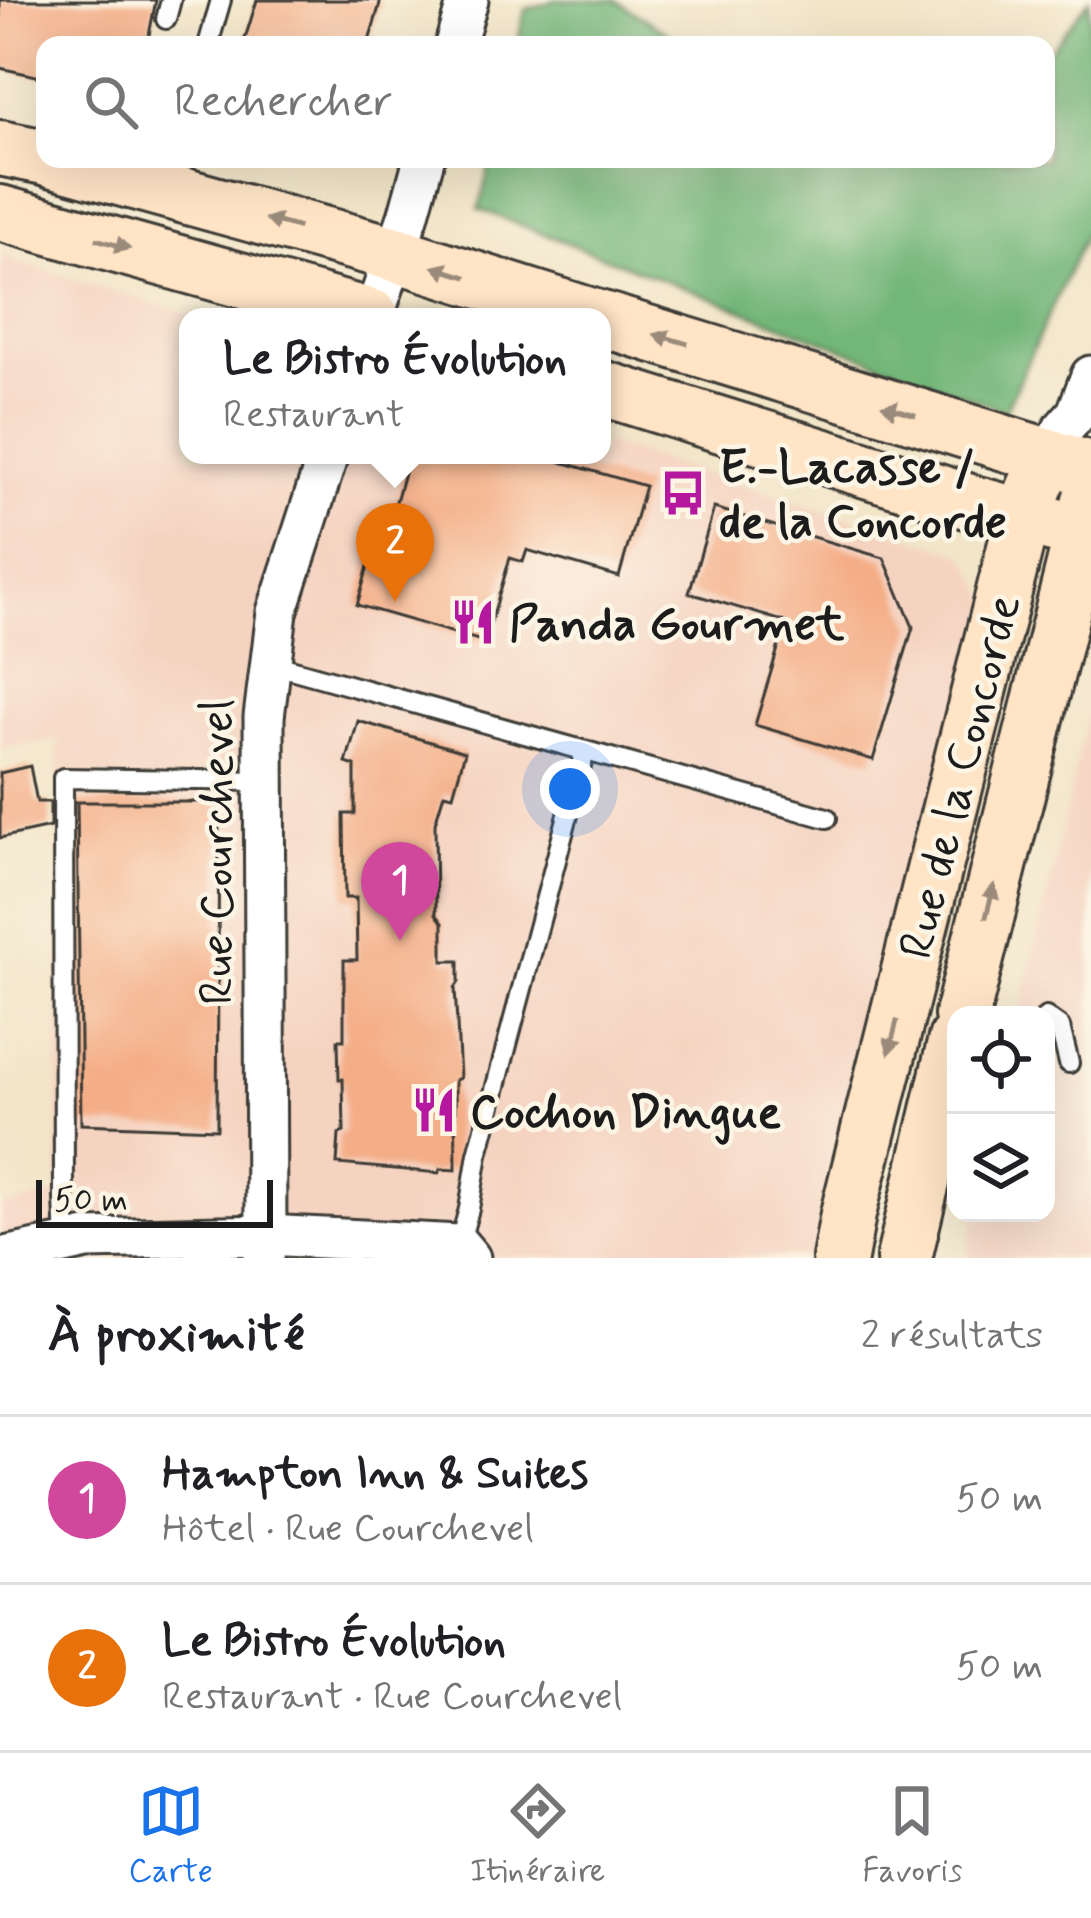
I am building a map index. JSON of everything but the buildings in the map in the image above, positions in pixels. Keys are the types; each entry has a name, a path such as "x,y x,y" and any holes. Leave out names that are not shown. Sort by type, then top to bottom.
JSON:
{"street":[{"path":"458,36 468,0"},
{"path":"0,148 36,156"},
{"path":"84,168 394,254 567,308"},
{"path":"375,308 422,168"},
{"path":"0,213 340,308"},
{"path":"611,322 1070,463"},
{"name":"Rue de la Concorde","path":"840,1258 1023,517 1070,463 1063,429 1077,413 1091,376"},
{"path":"611,391 1023,517 1088,521"},
{"name":"Rue Courchevel","path":"265,1246 263,717 277,612 325,464"},
{"name":"Rue de la Concorde","path":"964,1006 1088,521"},
{"path":"907,1240 947,1076"},
{"path":"1,1258 87,1240 465,1251"}],"lane":[{"path":"211,36 221,0"},
{"path":"268,663 827,818"},
{"path":"465,1251 484,1131 584,751"},
{"path":"66,1244 63,778 264,781"},
{"path":"1055,1024 1069,1063"},
{"path":"907,1240 945,1175"}],"shaded area":[{"path":"0,256 179,311 179,464 611,464 611,445 964,554 990,600 830,1258 0,1258 0,1207 57,1194 58,740 0,749"},
{"path":"1091,698 1091,1258 967,1258 974,1222 1055,1222 1055,1006 1022,1006"}],"green space":[{"path":"556,0 615,0 673,36 519,36 525,10"},
{"path":"1089,0 1091,222 1005,411 479,209 489,168 1055,168 1055,43"}],"place":[{"name":"E.-Lacasse / de la Concorde","path":"683,493"},
{"name":"Le Bistro Évolution","path":"395,602"},
{"name":"Panda Gourmet","path":"473,622"},
{"name":"Hampton Inn & Suites","path":"400,941"},
{"name":"Cochon Dingue","path":"434,1110"}]}
